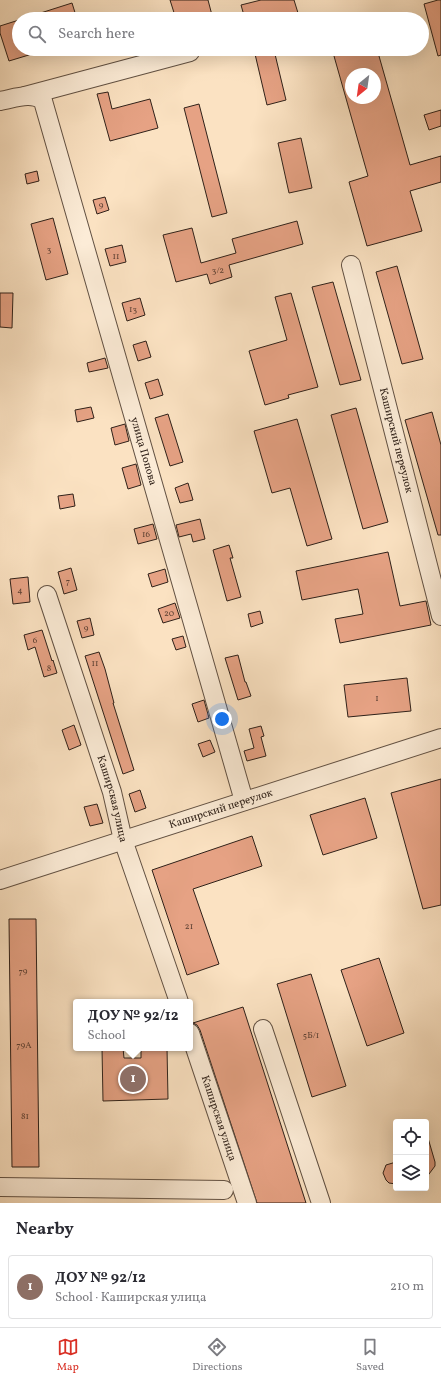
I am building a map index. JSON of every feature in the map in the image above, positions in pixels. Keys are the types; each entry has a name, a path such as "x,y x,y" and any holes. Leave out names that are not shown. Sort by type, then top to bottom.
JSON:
{"street":[{"path":"7,100 175,56"},
{"name":"улица Попова","path":"7,100 34,96 43,101 244,801"},
{"name":"Каширский переулок","path":"351,266 441,616"},
{"name":"Каширская улица","path":"47,595 112,792 123,840 178,999"},
{"name":"Каширский переулок","path":"0,880 441,738"},
{"path":"263,1029 321,1203"},
{"name":"Каширская улица","path":"193,1042 247,1203"},
{"path":"0,1187 224,1190"}],"building":[{"path":"170,0 208,0 211,12 174,12"},
{"path":"261,0 294,0 298,12 243,12 241,5"},
{"path":"441,0 441,55 438,56 429,23 429,12 426,12 424,4"},
{"path":"72,3 75,12 44,12"},
{"path":"12,22 12,56 26,56 9,61 0,33 0,26"},
{"path":"255,56 275,56 286,100 267,105"},
{"path":"334,56 379,56 410,165 441,156 441,182 410,191 422,231 367,246 349,182 368,176 348,104 381,104 381,68 345,68 345,95"},
{"path":"108,92 112,109 150,99 158,128 110,141 97,94"},
{"path":"199,104 227,213 212,217 184,108"},
{"path":"441,110 441,126 429,130 424,115"},
{"path":"301,138 312,188 289,193 278,143"},
{"path":"37,171 39,181 27,184 25,174"},
{"path":"105,197 109,210 97,214 93,200"},
{"path":"53,218 68,274 46,280 31,224"},
{"path":"297,221 303,244 229,265 232,277 210,284 207,274 176,282 163,235 192,228 201,263 236,253 232,239"},
{"path":"122,245 126,262 110,266 105,249"},
{"path":"397,266 423,359 402,364 376,272"},
{"path":"333,282 361,380 340,385 312,287"},
{"path":"0,293 13,293 12,328 0,327"},
{"path":"291,293 318,387 288,395 289,398 265,405 249,351 287,340 275,297"},
{"path":"140,298 145,315 127,321 122,303"},
{"path":"146,341 151,357 138,361 133,345"},
{"path":"105,358 108,368 89,372 87,363"},
{"path":"158,379 163,395 150,399 145,383"},
{"path":"91,407 94,418 77,422 75,410"},
{"path":"356,408 388,522 363,529 331,415"},
{"path":"432,412 441,445 441,535 438,535 405,420"},
{"path":"168,414 183,462 170,466 155,418"},
{"path":"297,419 332,539 307,546 290,488 272,493 254,431"},
{"path":"125,424 129,441 115,445 111,428"},
{"path":"136,464 141,485 128,489 122,468"},
{"path":"188,483 193,500 180,503 175,488"},
{"path":"73,494 75,506 60,509 58,496"},
{"path":"200,519 205,539 193,542 191,534 179,537 176,525"},
{"path":"153,524 157,539 138,544 134,529"},
{"path":"229,545 233,558 230,558 241,597 227,601 213,550"},
{"path":"388,552 400,606 426,601 431,625 340,643 335,619 363,614 358,589 302,600 296,571"},
{"path":"71,568 77,590 64,594 58,572"},
{"path":"165,569 168,582 152,587 148,574"},
{"path":"28,577 30,602 13,604 10,579"},
{"path":"175,603 180,618 163,623 158,609"},
{"path":"260,611 263,623 251,627 248,614"},
{"path":"90,618 94,635 82,638 77,621"},
{"path":"42,630 57,673 44,677 35,647 28,650 24,635"},
{"path":"183,636 186,647 176,650 172,639"},
{"path":"99,652 134,770 123,774 85,656"},
{"path":"238,655 245,682 251,696 238,700 225,658"},
{"path":"407,678 411,711 348,717 344,685"},
{"path":"204,700 209,718 198,722 192,704"},
{"path":"74,725 81,745 69,750 62,730"},
{"path":"261,726 264,736 261,737 266,756 247,761 244,751 254,748 249,729"},
{"path":"210,740 215,752 203,757 198,744"},
{"path":"441,779 441,905 423,909 391,793"},
{"path":"140,790 146,808 135,812 129,794"},
{"path":"365,798 377,838 323,855 310,815"},
{"path":"97,804 103,823 90,826 84,807"},
{"path":"252,836 262,866 193,889 219,964 187,975 152,870"},
{"path":"9,919 36,919 39,1167 12,1167"},
{"path":"379,958 404,1033 367,1046 341,970"},
{"path":"311,974 346,1086 312,1097 277,984"},
{"path":"243,1007 306,1203 257,1203 200,1030 197,1025 193,1023"},
{"path":"102,1051 123,1051 124,1058 141,1058 141,1051 167,1051 168,1099 103,1101"},
{"path":"429,1141 435,1162 435,1166 429,1174"},
{"path":"393,1163 393,1184 389,1183 386,1180 383,1173 386,1165"}],"place":[{"name":"ДОУ № 92/12","path":"133,1079"}]}
